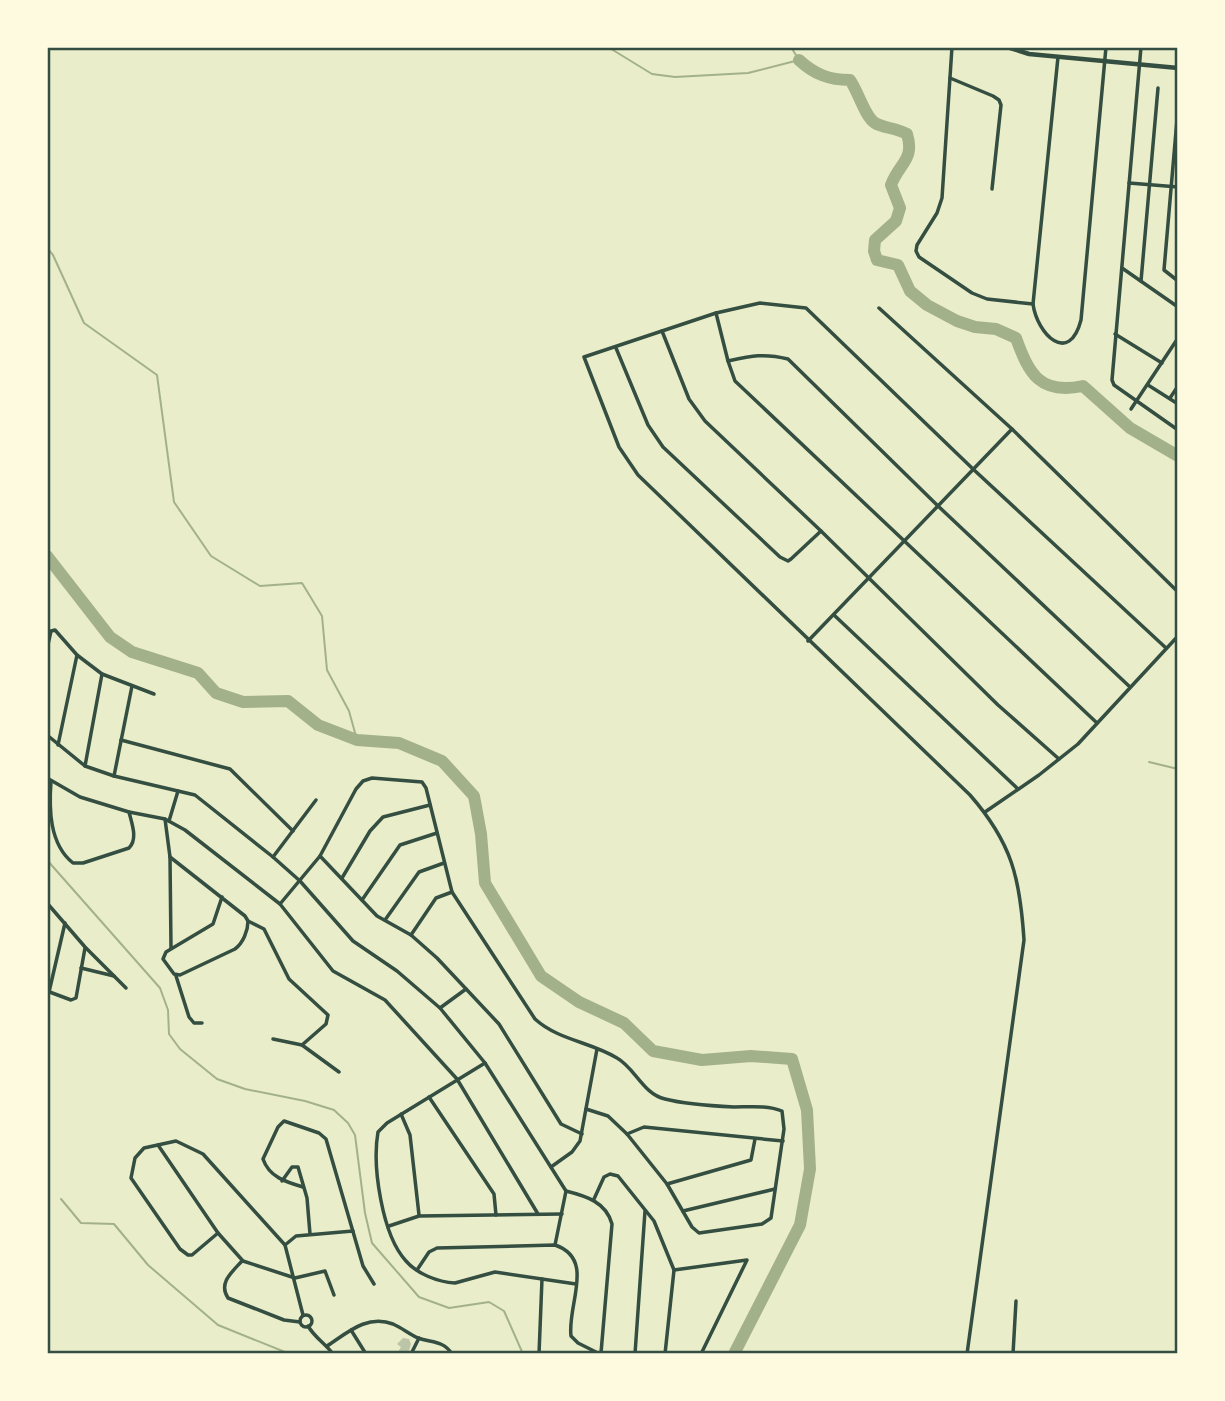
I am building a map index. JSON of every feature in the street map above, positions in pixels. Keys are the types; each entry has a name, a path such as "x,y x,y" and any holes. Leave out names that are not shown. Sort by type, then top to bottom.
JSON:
{"street":[{"path":"953,47 942,198 937,213 916,251 919,257 972,293 987,299 1033,304"},
{"path":"1007,47 1029,54 1178,68"},
{"path":"1058,57 1033,304 1034,313 1045,335 1051,340 1064,343 1077,331 1082,316 1106,47"},
{"path":"1142,47 1115,334 1113,383 1178,430"},
{"path":"950,78 999,100 1001,105 992,188"},
{"path":"1142,281 1158,89"},
{"path":"1178,108 1164,270 1178,281"},
{"path":"1129,184 1178,187"},
{"path":"1122,268 1178,307"},
{"path":"967,1354 1024,940 1021,900 1014,866 1003,840 970,795 628,462 619,447 584,357 716,313 760,303 806,309 1166,648"},
{"path":"879,308 1012,429 1178,592"},
{"path":"716,313 728,361 740,386 1097,723"},
{"path":"662,331 689,399 700,416 988,695 1059,759"},
{"path":"1115,334 1162,363"},
{"path":"1131,409 1178,338"},
{"path":"616,348 648,425 663,447 780,557 788,561 792,559 821,531"},
{"path":"728,361 755,355 788,359 937,505 1130,687"},
{"path":"1149,385 1178,404"},
{"path":"1170,398 1178,386"},
{"path":"808,640 1012,429"},
{"path":"834,615 1018,789"},
{"path":"47,649 51,631 55,630 77,655 102,674 154,694"},
{"path":"985,812 1059,759 1097,723 1178,636"},
{"path":"58,745 77,655"},
{"path":"85,766 102,674"},
{"path":"114,776 132,685"},
{"path":"47,735 85,766 114,776 195,795 300,881 353,941 397,971 440,1008 485,1063 566,1191 555,1245"},
{"path":"121,740 230,769 293,831"},
{"path":"280,904 320,856 363,781 372,778 417,780 426,788 452,892 535,1019 557,1034 619,1059 648,1089 665,1099 782,1111 783,1141 771,1219 766,1223 699,1233 692,1227 667,1184 627,1134 608,1116 586,1109"},
{"path":"49,779 54,833 61,849 73,863 83,863 129,849 134,837 129,812"},
{"path":"49,779 80,797 167,820 185,830 280,904 333,971 384,1000 457,1079 538,1214"},
{"path":"171,948 167,820 178,791"},
{"path":"273,857 316,800"},
{"path":"342,877 374,825 383,817 430,805"},
{"path":"362,900 400,845 437,833"},
{"path":"320,856 370,910 425,945 499,1024 560,1122 582,1134"},
{"path":"170,857 248,921 241,944 235,949 177,976"},
{"path":"385,921 419,872 444,863"},
{"path":"411,935 436,898 452,892"},
{"path":"202,1023 198,1024 189,1017 177,976 167,968 163,960 171,948 213,924 222,898"},
{"path":"47,903 85,947 126,988"},
{"path":"248,921 264,929 289,979 328,1015 326,1024 302,1045"},
{"path":"65,923 48,992 74,1000 85,947"},
{"path":"82,968 114,976"},
{"path":"440,1008 466,989"},
{"path":"273,1039 302,1045 339,1072"},
{"path":"551,1167 577,1147 582,1134 597,1049"},
{"path":"485,1063 401,1114 378,1132 376,1147 379,1197 389,1226 401,1255 417,1270 441,1280 454,1283 495,1272 576,1284"},
{"path":"429,1097 494,1194 496,1215"},
{"path":"401,1114 410,1135 419,1216"},
{"path":"303,1187 282,1181 263,1159 266,1147 281,1123 288,1121 324,1136 362,1266 374,1284"},
{"path":"627,1134 644,1127 783,1141"},
{"path":"667,1184 751,1160 755,1139"},
{"path":"218,1233 192,1255 184,1253 134,1183 131,1172 135,1158 144,1148 176,1141 204,1154 285,1245 303,1315 300,1322"},
{"path":"158,1145 218,1233 243,1261 295,1278 326,1271 334,1295"},
{"path":"282,1181 288,1170 295,1166 299,1170 307,1198 310,1234"},
{"path":"594,1199 604,1177 610,1174 618,1176 654,1221 674,1270 666,1354"},
{"path":"683,1211 775,1189"},
{"path":"417,1270 429,1252 437,1248 555,1245 568,1251 577,1261 571,1336 601,1354 612,1224 608,1214 594,1199 566,1191"},
{"path":"635,1354 645,1209"},
{"path":"389,1226 419,1216 562,1214"},
{"path":"285,1245 296,1236 353,1231"},
{"path":"674,1270 747,1260 701,1354"},
{"path":"243,1261 225,1283 225,1293 229,1298 284,1320 308,1326 333,1354"},
{"path":"539,1354 542,1279"},
{"path":"1013,1354 1016,1301"},
{"path":"303,1315 309,1315 312,1320 308,1326"},
{"path":"327,1346 367,1322 384,1321 419,1338 442,1344 452,1354"},
{"path":"351,1330 366,1354"},
{"path":"411,1354 419,1338"}],"building":[{"path":"403,1338 409,1339 411,1344 408,1354 398,1352 401,1347 397,1344"}],"waterway":[{"path":"608,47 652,74 675,77 748,73 799,60 791,47"},
{"path":"799,60 822,75 850,80 871,120 878,125 907,134 908,156 891,185 900,208 896,221 875,240 877,260 898,265 910,291 927,305 957,321 975,327 996,329 1016,338 1026,362 1038,379 1056,387 1083,386 1130,428 1178,456"},
{"path":"47,248 53,255 84,323 157,375 174,502 211,556 260,586 302,583 322,616 327,670 349,711 357,740"},
{"path":"47,556 110,637 132,652 198,673 216,693 243,702 288,701 318,725 357,740 399,743 442,761 474,796 481,834 485,883 541,976 579,1002 624,1023 653,1051 702,1060 751,1056 792,1059 807,1110 810,1169 800,1225 734,1354"},
{"path":"1149,762 1178,769"},
{"path":"47,860 160,988 168,1010 169,1034 180,1049 217,1079 245,1089 334,1110 348,1123 355,1135 365,1213 372,1243 419,1297 449,1308 489,1302 504,1311 523,1354"},
{"path":"61,1199 81,1223 114,1224 148,1265 218,1325 290,1354"}]}
